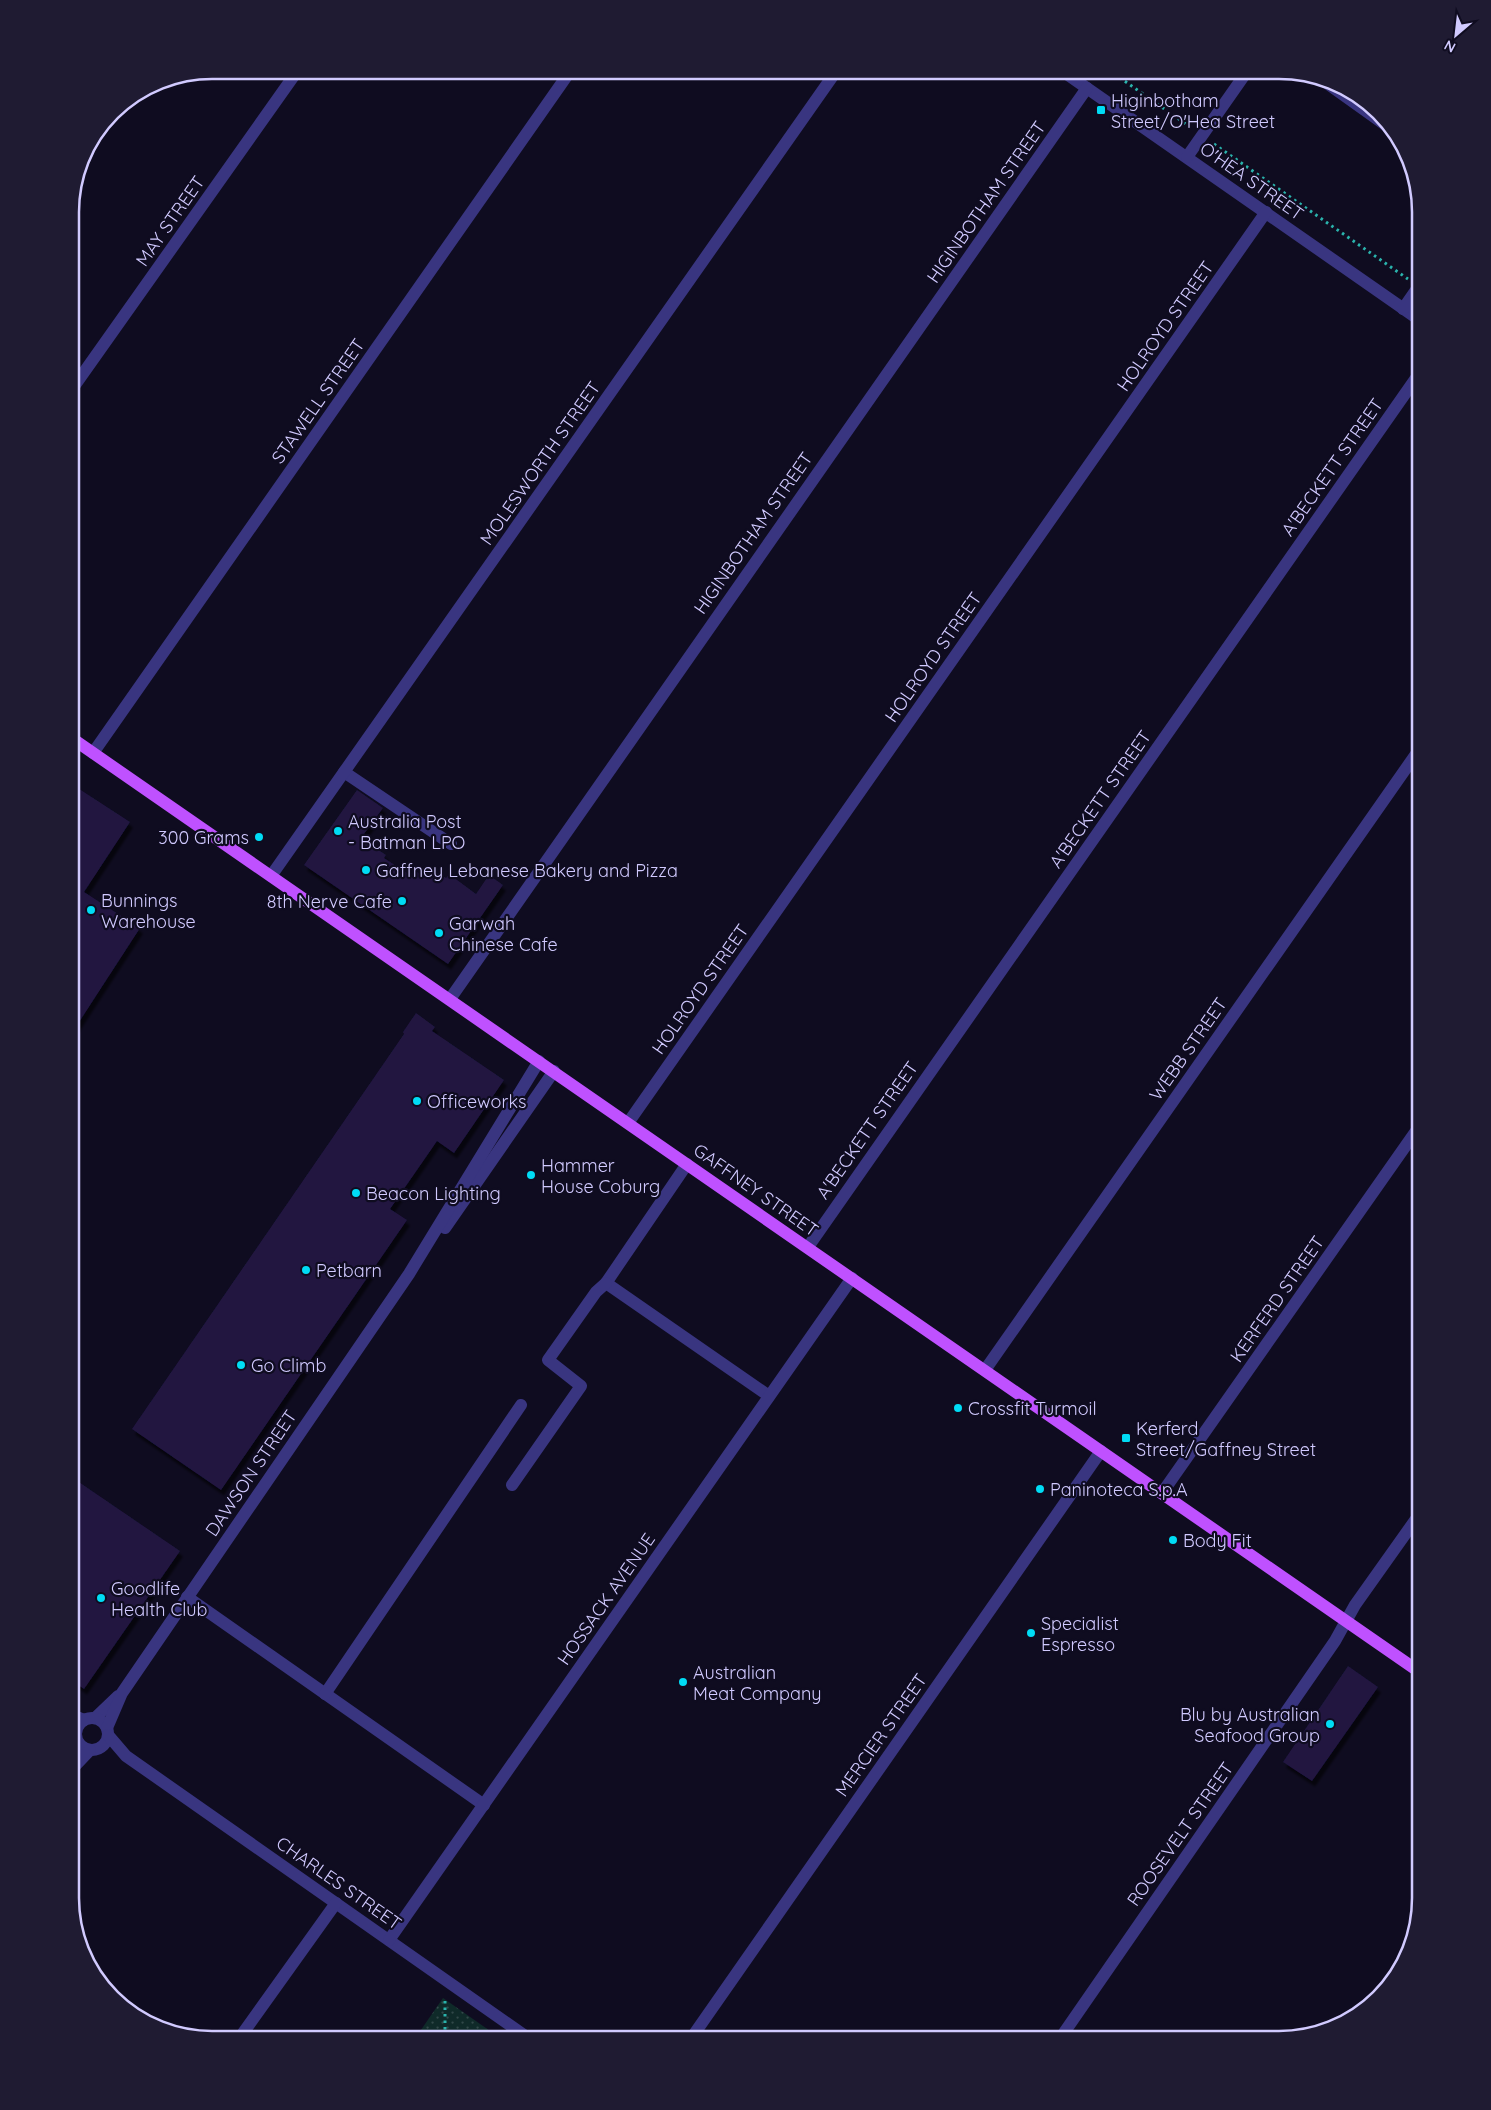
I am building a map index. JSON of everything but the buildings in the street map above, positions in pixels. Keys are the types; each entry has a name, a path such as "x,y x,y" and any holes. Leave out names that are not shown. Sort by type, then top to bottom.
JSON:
{"main road":[{"name":"GAFFNEY STREET","path":"79,744 450,999 1412,1667"}],"street":[{"name":"MAY STREET","path":"79,379 292,79"},
{"name":"STAWELL STREET","path":"93,753 566,79"},
{"name":"MOLESWORTH STREET","path":"271,876 831,79"},
{"name":"O'HEA STREET","path":"1074,79 1412,315"},
{"path":"1187,157 1242,79"},
{"name":"HIGINBOTHAM STREET","path":"450,999 1087,88"},
{"name":"HOLROYD STREET","path":"628,1123 1266,212"},
{"path":"1403,309 1412,296"},
{"name":"A'BECKETT STREET","path":"808,1247 1412,384"},
{"name":"WEBB STREET","path":"984,1370 1412,760"},
{"path":"344,772 451,844"},
{"name":"DAWSON STREET","path":"107,1732 122,1692 409,1274 539,1061"},
{"name":"DAWSON STREET","path":"409,1274 456,1214 554,1071"},
{"name":"KERFERD STREET","path":"1162,1493 1412,1137"},
{"path":"512,1485 581,1386 548,1360 596,1292 606,1283 687,1164"},
{"name":"HOSSACK AVENUE","path":"389,1940 852,1278"},
{"path":"606,1283 769,1396"},
{"path":"325,1694 522,1405"},
{"name":"MERCIER STREET","path":"696,2031 1101,1451"},
{"name":"ROOSEVELT STREET","path":"1065,2031 1412,1528"},
{"path":"187,1597 484,1805"},
{"name":"DAWSON STREET","path":"89,1719 122,1692"},
{"path":"79,1716 104,1724 107,1732 96,1748 79,1763"},
{"path":"79,1729 89,1719"},
{"name":"CHARLES STREET","path":"107,1732 126,1756 519,2031"},
{"path":"79,1742 81,1746 96,1748"},
{"name":"CHARLES STREET","path":"96,1748 126,1756"},
{"path":"244,2031 336,1902"}],"path":[{"path":"1122,79 1412,280"},
{"path":"445,2001 445,2031"}],"green space":[{"path":"443,1998 490,2031 420,2031"}],"place":[{"name":"Higinbotham Street/O'Hea Street","path":"1101,110"},
{"name":"Australia Post - Batman LPO","path":"338,831"},
{"name":"300 Grams","path":"259,837"},
{"name":"Gaffney Lebanese Bakery and Pizza","path":"366,870"},
{"name":"8th Nerve Cafe","path":"402,901"},
{"name":"Bunnings Warehouse","path":"91,910"},
{"name":"Garwah Chinese Cafe","path":"439,933"},
{"name":"Officeworks","path":"417,1101"},
{"name":"Hammer House Coburg","path":"531,1175"},
{"name":"Beacon Lighting","path":"356,1193"},
{"name":"Petbarn","path":"306,1270"},
{"name":"Go Climb","path":"241,1365"},
{"name":"Crossfit Turmoil","path":"958,1408"},
{"name":"Kerferd Street/Gaffney Street","path":"1126,1438"},
{"name":"Paninoteca S.p.A","path":"1040,1489"},
{"name":"Body Fit","path":"1173,1540"},
{"name":"Goodlife Health Club","path":"101,1598"},
{"name":"Specialist Espresso","path":"1031,1633"},
{"name":"Australian Meat Company","path":"683,1682"},
{"name":"Blu by Australian Seafood Group","path":"1330,1724"}]}
